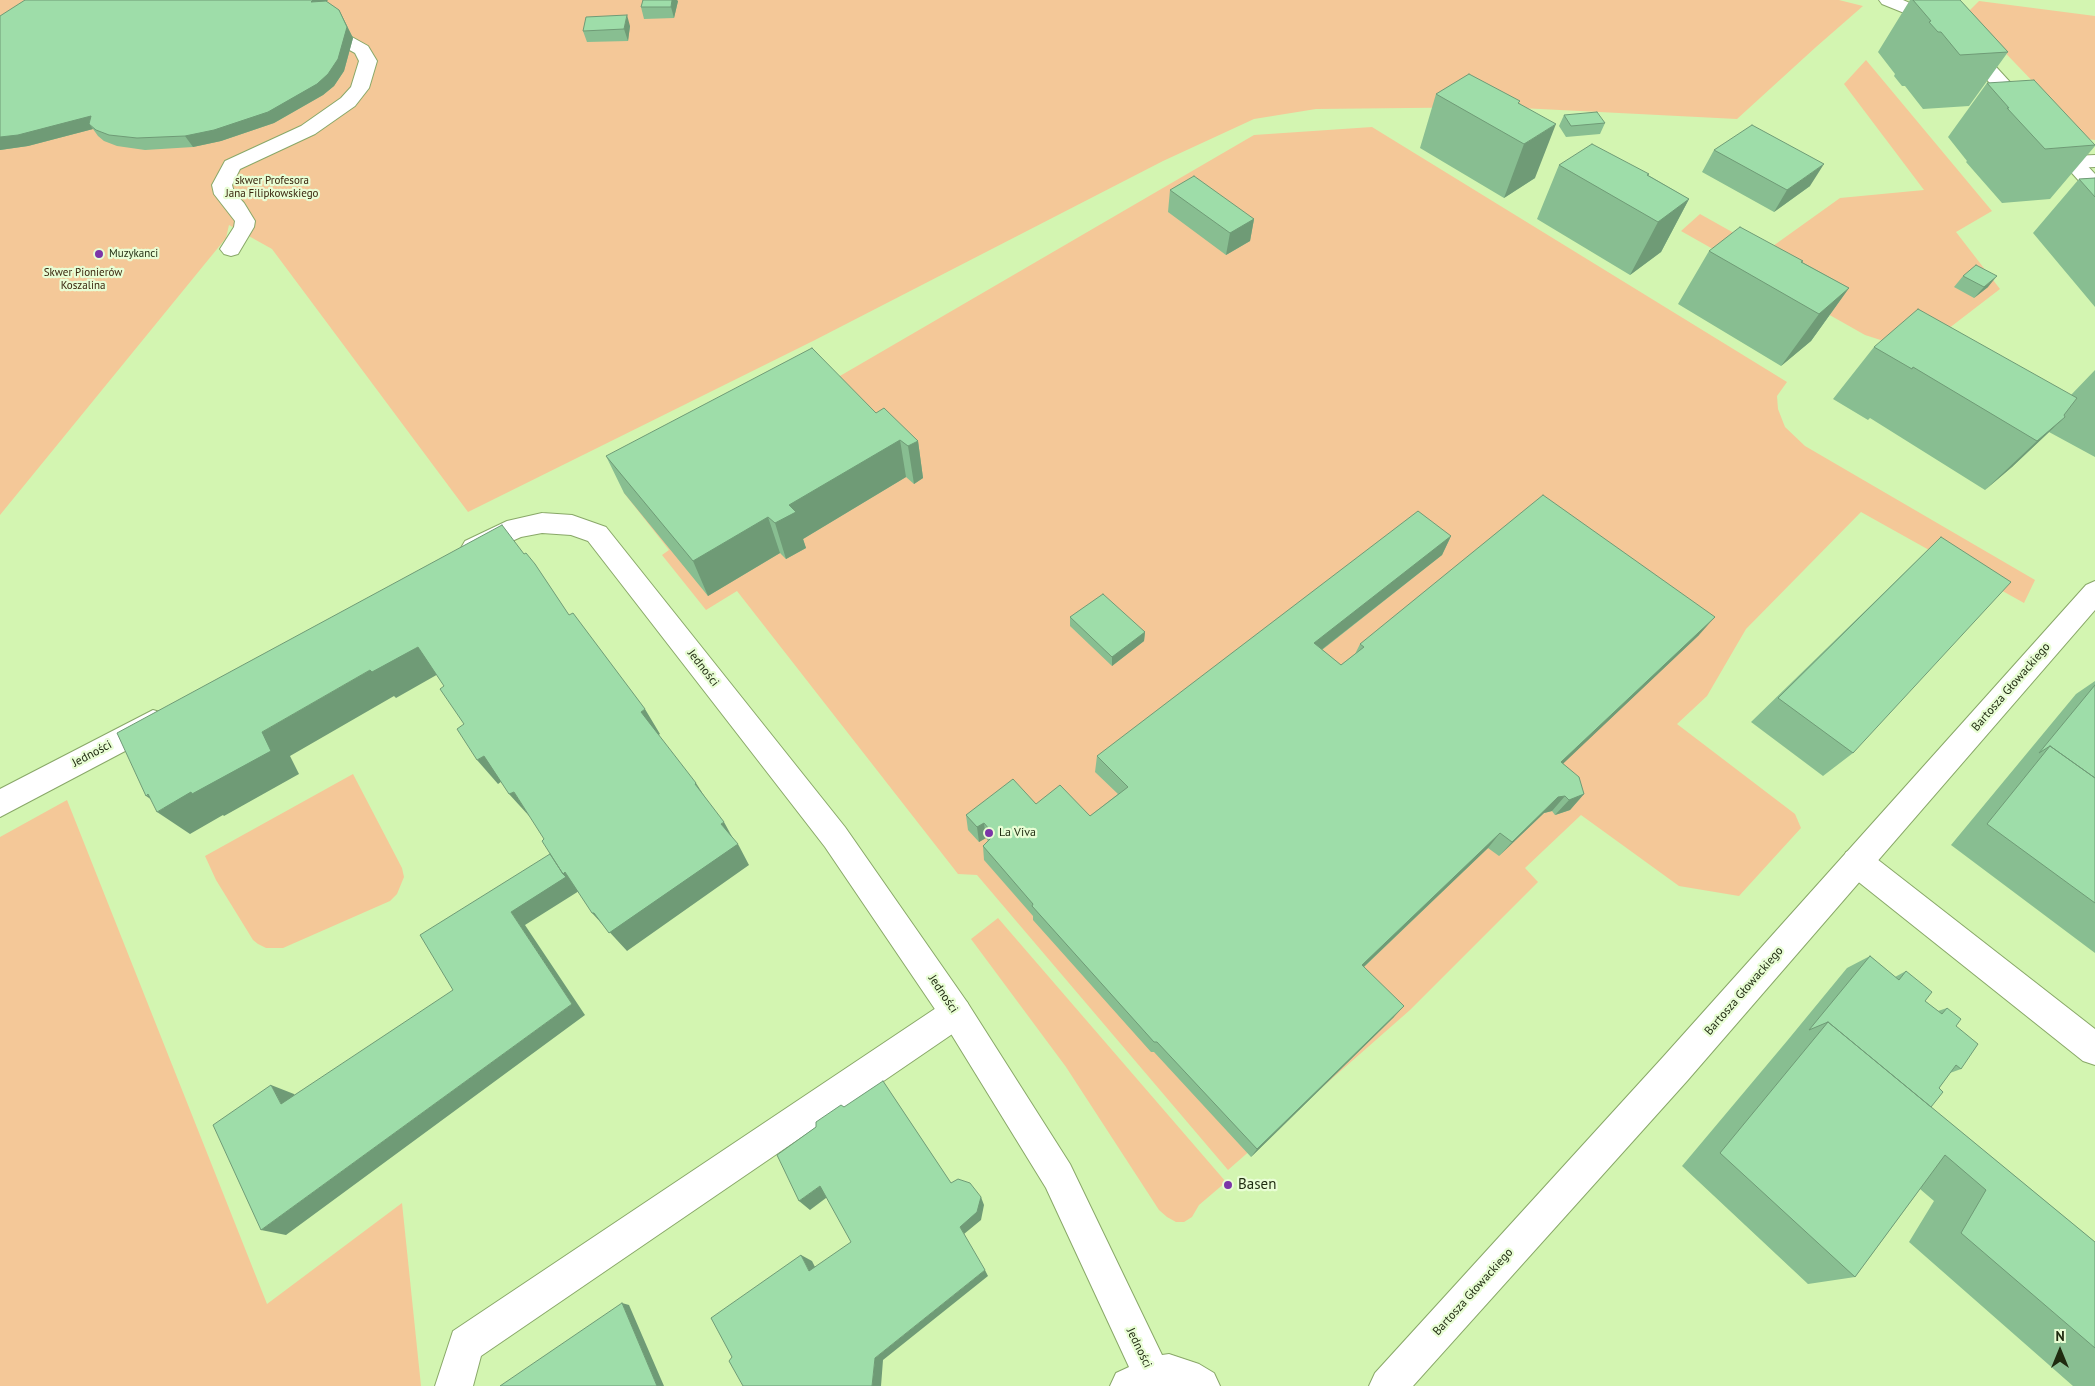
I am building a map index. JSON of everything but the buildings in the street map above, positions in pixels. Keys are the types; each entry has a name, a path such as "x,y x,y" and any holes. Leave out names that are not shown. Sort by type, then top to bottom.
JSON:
{"street":[{"path":"1888,0 1946,24"},
{"path":"1930,0 1946,24 2095,186"},
{"path":"231,249 244,227 245,221 237,208 224,194 222,185 232,165 308,130 348,102 360,88 368,61 362,50 316,25"},
{"path":"2073,162 2095,161"},
{"name":"Jedności","path":"456,558 503,533 529,524 557,522 585,528 597,534 835,837 956,1013 1058,1176 1140,1380"},
{"name":"Bartosza Głowackiego","path":"1388,1386 1674,1070 2095,592"},
{"name":"Jedności","path":"0,804 172,712"},
{"path":"1856,862 2095,1050"},
{"path":"454,1386 466,1344 633,1233 956,1013"},
{"path":"1140,1380 1169,1373 1186,1377 1201,1386"}],"green space":[{"path":"0,0 1839,0 1863,6 1737,119 1501,107 1316,109 1254,119 1163,161 813,341 468,512 272,249 229,225 226,238 0,515"},
{"path":"1979,1 2095,16 2095,140 2088,139 1967,13"},
{"path":"1866,60 1992,211 1956,232 2000,289 1918,352 1865,335 1681,231 1700,214 1766,251 1840,198 1924,190 1844,84"},
{"path":"1372,127 1787,382 1777,396 1778,409 1785,427 1805,446 2035,580 2024,603 1861,512 1746,629 1707,696 1677,724 1795,814 1801,828 1739,896 1679,886 1581,815 1525,868 1538,882 1410,1010 1228,1170 977,875 958,874 737,591 706,610 662,555 669,550 624,493 821,387 1254,135"},
{"path":"353,774 402,868 404,877 397,894 390,901 283,948 266,948 258,944 253,940 216,880 205,856"},
{"path":"67,800 267,1304 402,1203 421,1386 0,1386 0,837"},
{"path":"998,918 1226,1182 1199,1205 1192,1217 1184,1222 1176,1222 1159,1210 1066,1067 971,939"}],"place":[{"name":"Muzykanci","path":"99,254"},
{"name":"La Viva","path":"989,833"},
{"name":"Basen","path":"1228,1185"}],"park label":[{"name":"skwer Profesora Jana Filipkowskiego","path":"272,187"},
{"name":"Skwer Pionierów Koszalina","path":"83,279"}]}
